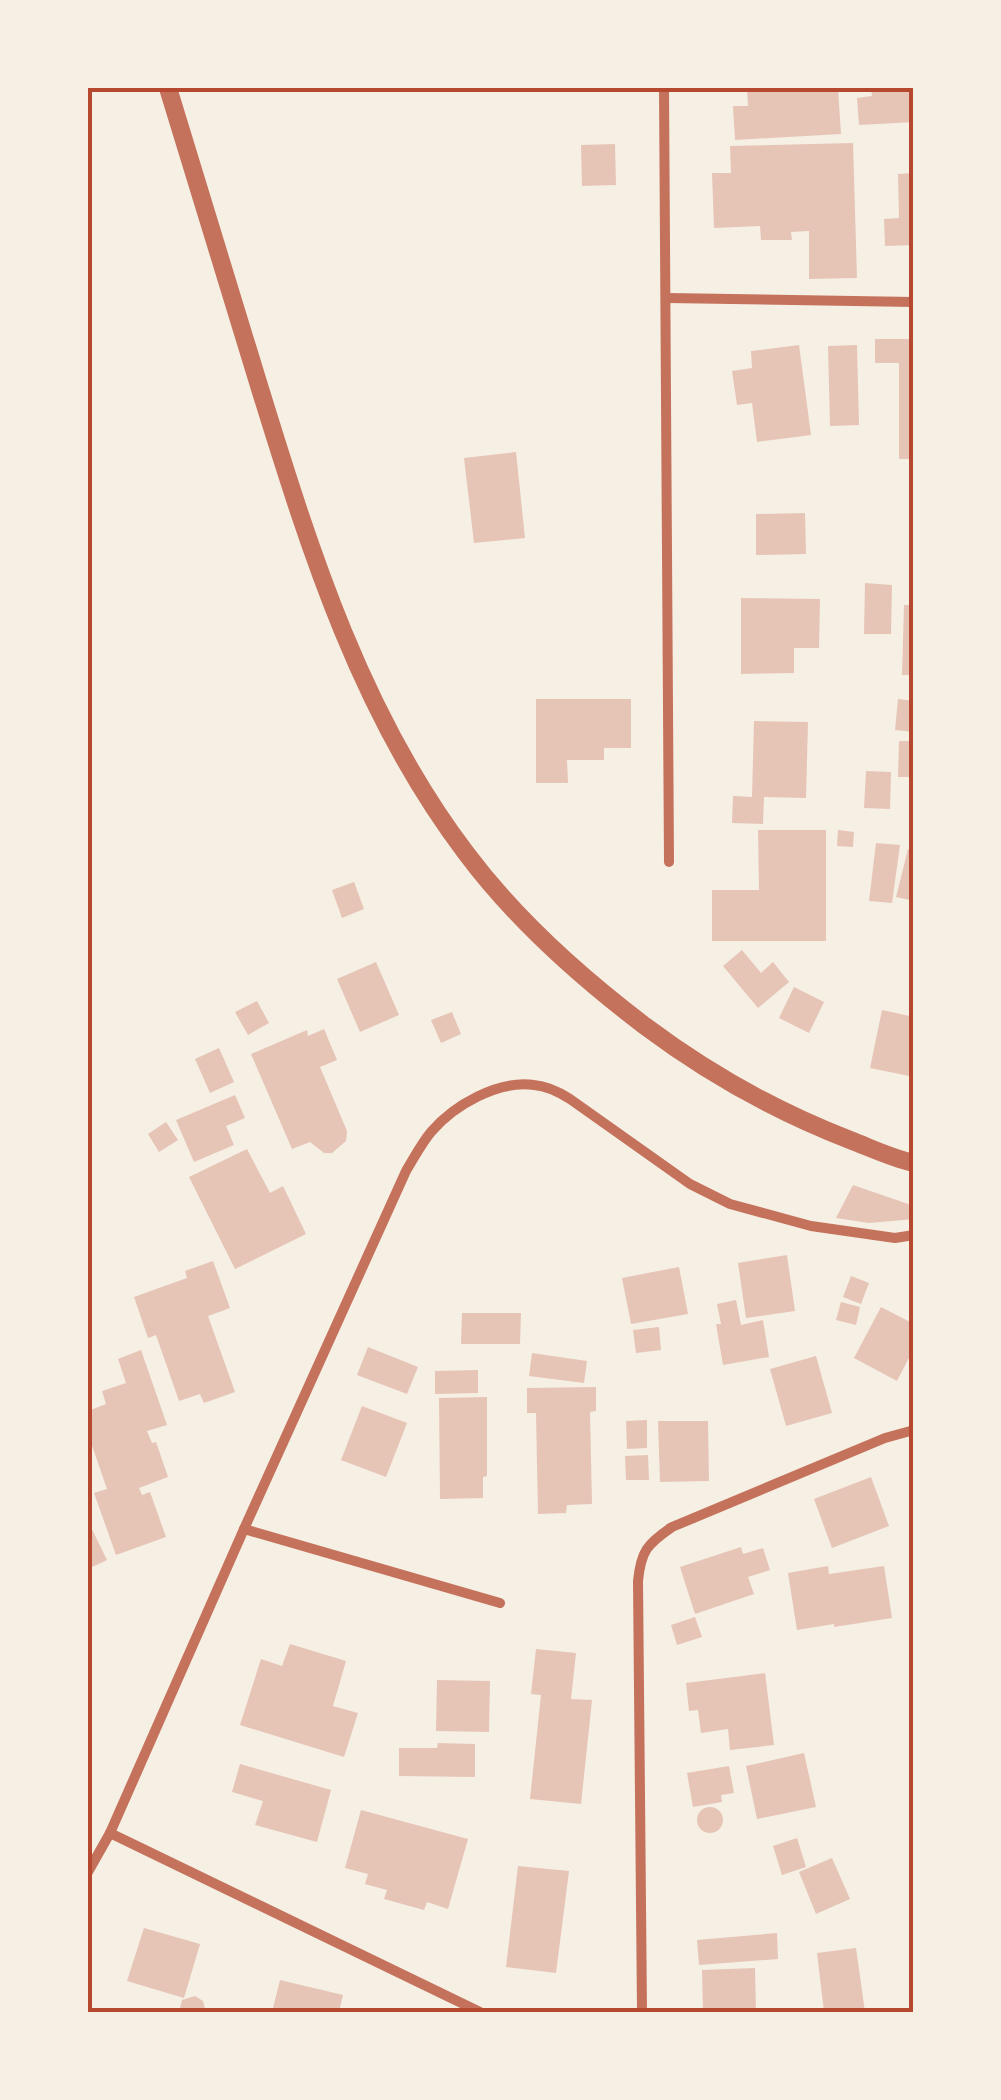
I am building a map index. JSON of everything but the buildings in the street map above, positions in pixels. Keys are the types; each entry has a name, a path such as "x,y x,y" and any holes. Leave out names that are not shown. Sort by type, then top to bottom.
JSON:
{"street":[{"path":"168,88 330,602 388,728 420,786 466,854 567,962 689,1060 803,1122 914,1164"},
{"path":"664,88 669,862"},
{"path":"666,298 914,302"},
{"path":"88,1872 110,1833 406,1171 432,1130 463,1104 520,1084 538,1085 555,1090 690,1184 730,1204 811,1226 895,1238 914,1235"},
{"path":"642,2012 638,1581 645,1549 672,1527 885,1438 914,1430"},
{"path":"244,1529 500,1603"},
{"path":"110,1833 480,2012"},
{"path":"88,1841 102,1848"}]}
